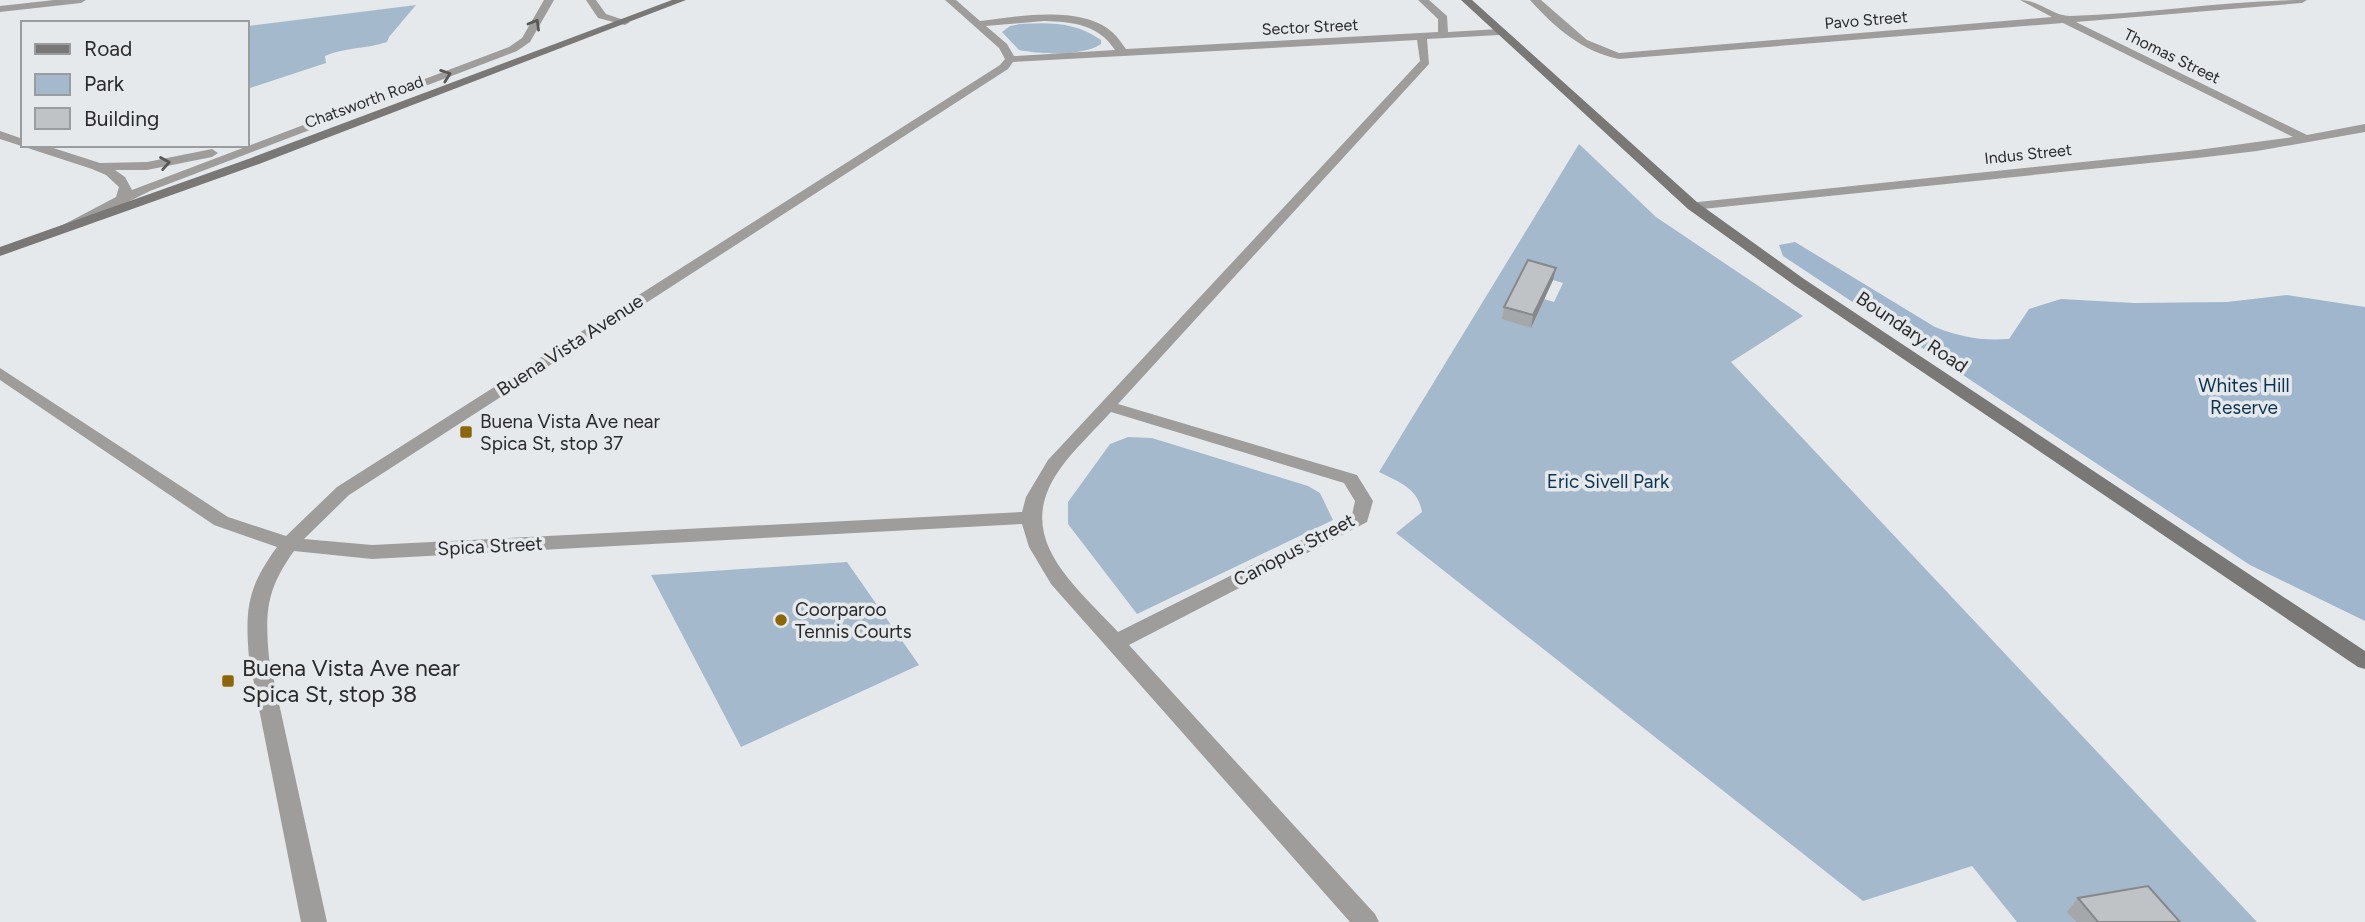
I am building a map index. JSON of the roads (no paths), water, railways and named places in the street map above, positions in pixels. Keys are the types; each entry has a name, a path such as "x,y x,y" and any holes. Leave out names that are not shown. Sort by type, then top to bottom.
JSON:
{"main road":[{"name":"Chatsworth Road","path":"0,252 681,0"},
{"name":"Boundary Road","path":"1466,0 1693,206 1799,282 2365,661"}],"street":[{"path":"0,9 82,0"},
{"name":"Chatsworth Road","path":"57,232 122,198 267,140 513,49 526,40 549,0"},
{"path":"591,0 602,16 625,22"},
{"path":"950,0 1003,46 1010,60"},
{"path":"1423,0 1443,18 1443,35"},
{"name":"Pavo Street","path":"1535,0 1590,48 1603,54 1619,56 2302,0"},
{"name":"Thomas Street","path":"2025,0 2305,139"},
{"path":"977,24 1050,18 1077,21 1106,31 1123,53"},
{"name":"Sector Street","path":"1010,60 1499,32"},
{"path":"1366,922 1058,579 1035,544 1028,518 1038,487 1054,464 1424,62 1422,37"},
{"name":"Buena Vista Avenue","path":"314,922 259,658 256,614 264,585 289,544 310,519 343,491 993,74 1010,60"},
{"name":"Indus Street","path":"1693,206 2198,154 2365,128"},
{"path":"0,135 21,142"},
{"path":"248,144 267,140"},
{"path":"37,147 97,166 125,183 126,191 122,198"},
{"path":"97,166 156,164 235,147"},
{"name":"Spica Street","path":"0,373 211,515 289,544 372,552 1028,518"},
{"name":"Canopus Street","path":"1107,406 1351,479 1364,501 1360,518 1115,643"}],"place":[{"name":"Buena Vista Ave near Spica St, stop 37","path":"466,432"},
{"name":"Coorparoo Tennis Courts","path":"781,620"},
{"name":"Buena Vista Ave near Spica St, stop 38","path":"228,681"}],"park label":[{"name":"Whites Hill Reserve","path":"2244,396"},
{"name":"Eric Sivell Park","path":"1608,481"}]}
